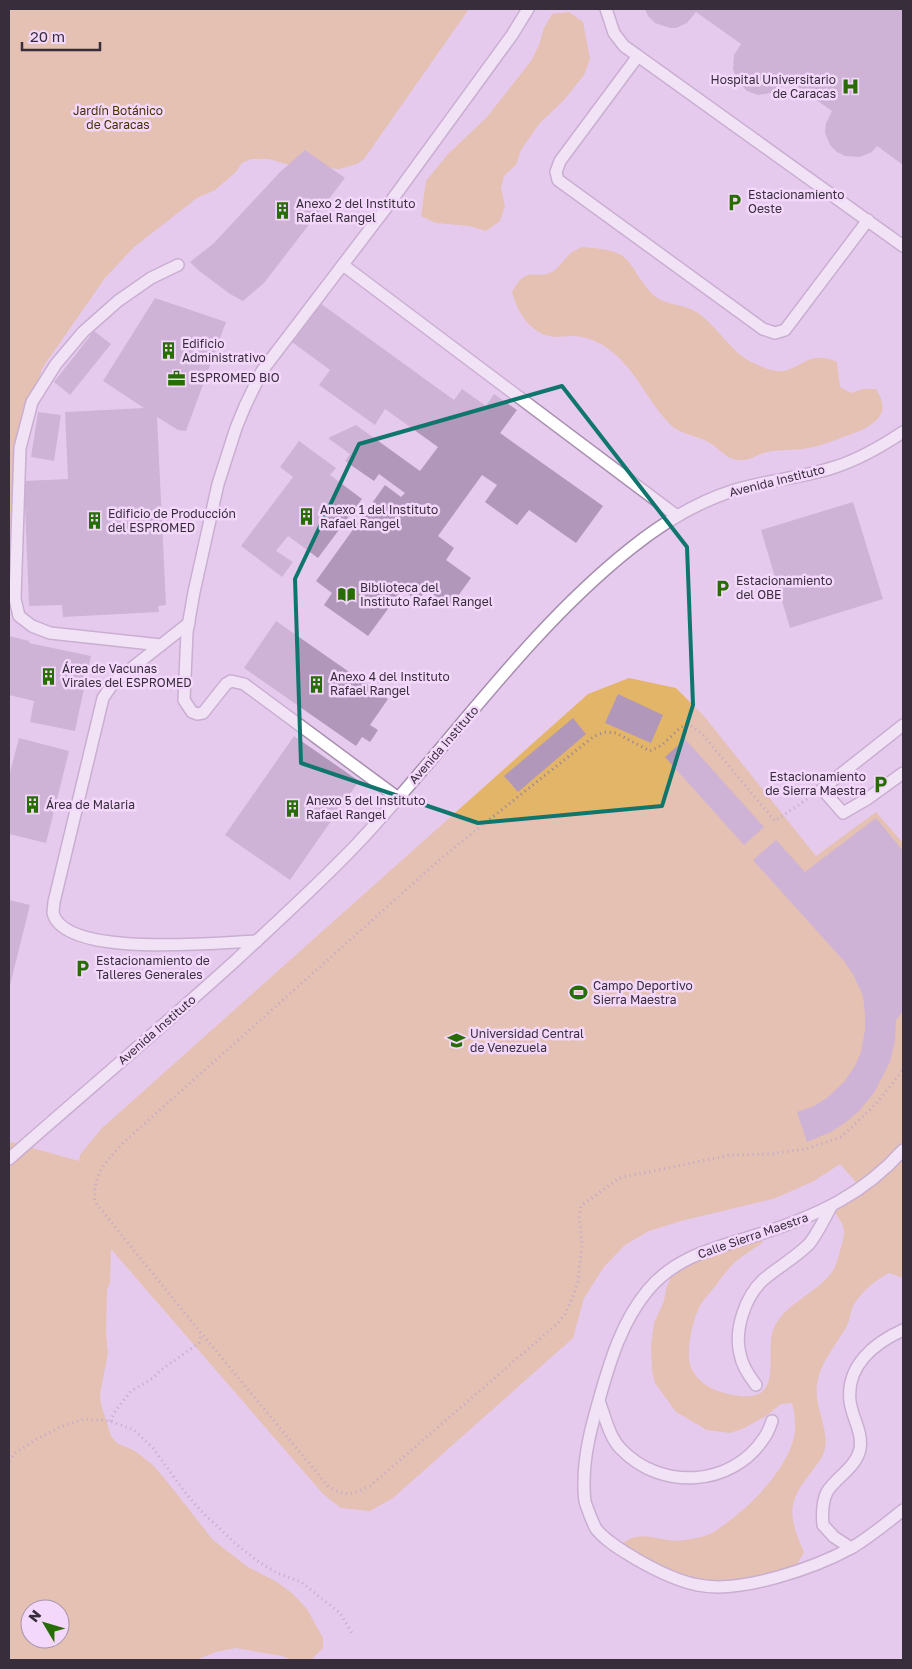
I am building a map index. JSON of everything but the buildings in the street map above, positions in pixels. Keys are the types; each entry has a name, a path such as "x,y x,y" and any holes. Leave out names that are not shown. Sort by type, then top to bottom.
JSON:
{"lane":[{"path":"398,798 244,684 231,681 226,684 203,713 197,714 192,712 184,700 189,623 218,484 236,428 262,371 512,35 528,9"},
{"path":"606,9 614,33 624,46 903,246"},
{"path":"638,56 560,161 556,172 558,180 763,330 775,333 785,330 868,220"},
{"path":"343,264 677,516"},
{"path":"161,645 50,633 32,626 19,616 15,599 20,448 32,402 56,364 78,339 118,301 150,278 178,265"},
{"name":"Avenida Instituto","path":"9,1159 300,902 359,842 548,625 591,582 630,549 677,516 707,501 732,491 838,466 880,447 903,432"},
{"path":"189,623 114,682 103,698 54,902 53,913 59,923 68,930 90,938 118,944 152,946 257,940"},
{"path":"903,725 822,789 843,813 903,774"},
{"name":"Calle Sierra Maestra","path":"903,1150 861,1188 831,1207 795,1222 703,1251 676,1265 648,1290 626,1324 611,1360 589,1433 584,1464 585,1502 596,1529 618,1548 645,1564 672,1577 699,1586 729,1587 793,1572 851,1548 872,1535 903,1510"},
{"path":"756,1385 746,1370 740,1355 738,1339 746,1308 752,1294 762,1281 800,1253 811,1241 831,1207"},
{"path":"851,1548 834,1537 823,1525 822,1509 828,1491 852,1465 860,1450 860,1433 850,1401 851,1384 856,1368 865,1354 878,1343 903,1330"},
{"path":"599,1401 612,1434 620,1448 653,1471 677,1477 711,1476 727,1471 755,1450 765,1437 772,1421"}],"path":[{"path":"822,789 775,821 702,734 690,725 681,726 662,745 650,751 616,733 604,732 593,737 445,855 123,1143 101,1168 94,1190 95,1202 328,1486 341,1494 355,1494 370,1486 561,1319 572,1299 579,1272 582,1243 579,1215 581,1206 619,1178 730,1155 770,1154 806,1149 841,1137 875,1105 903,1070"},
{"path":"110,1421 131,1391 199,1343 202,1334"},
{"path":"9,1461 15,1453 37,1439 60,1427 84,1419 110,1421 134,1430 153,1448 200,1510 236,1544 277,1573 301,1582 340,1613 353,1635"}],"highlighted area":[{"path":"562,386 687,547 693,705 662,806 478,823 301,763 295,579 359,444"}],"green space":[{"name":"Jardín Botánico de Caracas","path":"9,9 469,9 364,159 357,164 339,169 286,164 269,159 251,159 242,163 236,172 215,190 197,198 134,247 105,278 43,367 21,424 21,535 9,535"},
{"path":"569,12 583,22 590,59 584,75 564,100 540,123 521,150 516,165 504,176 501,188 505,206 500,221 486,231 469,226 436,223 421,216 426,181 448,154 487,117 531,61 539,45 544,28 552,14"},
{"path":"582,247 616,252 621,255 629,262 653,295 666,302 698,313 737,352 751,362 766,369 784,371 810,359 818,358 826,358 837,362 840,387 851,393 863,389 876,389 883,408 879,418 862,430 828,443 803,449 767,452 742,460 730,458 710,443 681,432 671,426 659,412 631,371 614,353 593,340 572,336 552,337 535,330 517,306 512,292 523,278 528,275 543,275 555,270 572,252"},
{"name":"Campo Deportivo Sierra Maestra","path":"629,678 676,688 704,716 816,856 876,812 903,843 903,1278 889,1273 864,1291 853,1306 846,1328 821,1369 817,1394 826,1444 819,1462 795,1497 792,1514 793,1523 804,1552 793,1572 699,1586 618,1548 634,1537 642,1536 677,1541 711,1533 752,1502 781,1466 793,1441 795,1432 792,1403 781,1404 766,1416 742,1429 730,1433 707,1430 676,1412 655,1383 652,1371 651,1345 654,1323 664,1301 666,1289 676,1265 761,1234 762,1243 731,1266 701,1304 689,1344 689,1361 702,1382 714,1389 728,1394 744,1396 759,1394 765,1389 770,1374 771,1338 778,1321 792,1306 825,1280 837,1262 844,1232 842,1223 831,1207 861,1188 840,1164 814,1181 776,1198 681,1221 649,1231 625,1245 604,1267 584,1298 573,1338 393,1498 370,1511 341,1508 323,1494 111,1249 110,1282 107,1290 106,1334 108,1353 100,1394 101,1404 111,1436 117,1443 135,1451 153,1465 213,1540 248,1567 277,1582 293,1594 307,1609 323,1638 323,1648 311,1660 292,1660 282,1656 236,1648 216,1652 196,1660 9,1660 9,1147 11,1142 79,1161 80,1155 101,1129 588,694"}],"place":[{"name":"Hospital Universitario de Caracas","path":"850,87"},
{"name":"Estacionamiento Oeste","path":"734,202"},
{"name":"Anexo 2 del Instituto Rafael Rangel","path":"282,211"},
{"name":"Edificio Administrativo","path":"168,351"},
{"name":"ESPROMED BIO","path":"176,378"},
{"name":"Anexo 1 del Instituto Rafael Rangel","path":"306,517"},
{"name":"Edificio de Producción del ESPROMED","path":"94,521"},
{"name":"Estacionamiento del OBE","path":"722,588"},
{"name":"Biblioteca del Instituto Rafael Rangel","path":"346,595"},
{"name":"Área de Vacunas Virales del ESPROMED","path":"48,676"},
{"name":"Anexo 4 del Instituto Rafael Rangel","path":"316,684"},
{"name":"Estacionamiento de Sierra Maestra","path":"880,784"},
{"name":"Área de Malaria","path":"32,805"},
{"name":"Anexo 5 del Instituto Rafael Rangel","path":"292,808"},
{"name":"Estacionamiento de Talleres Generales","path":"82,968"},
{"name":"Campo Deportivo Sierra Maestra","path":"579,993"},
{"name":"Universidad Central de Venezuela","path":"456,1041"}]}
